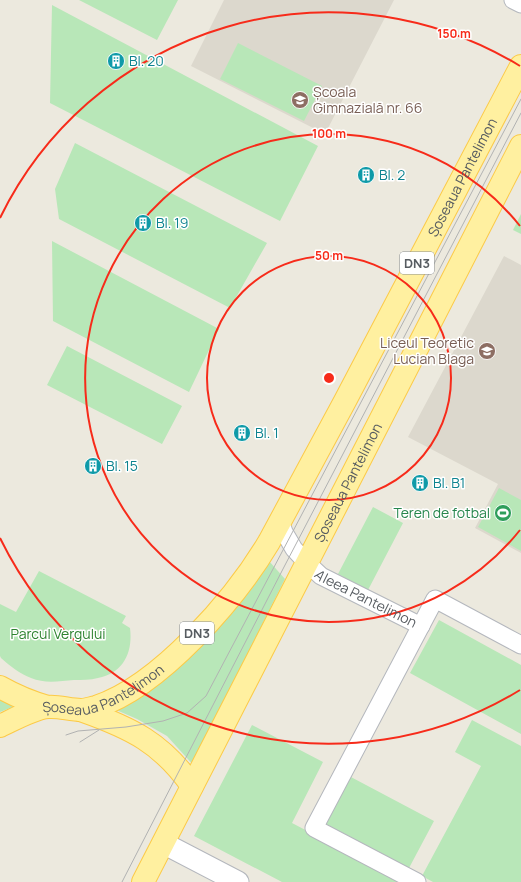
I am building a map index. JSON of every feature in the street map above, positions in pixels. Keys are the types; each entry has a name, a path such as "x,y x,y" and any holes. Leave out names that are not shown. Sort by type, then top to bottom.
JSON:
{"main road":[{"name":"Șoseaua Pantelimon","path":"0,726 26,714 48,707 83,710 98,706 124,694 155,672 181,650 217,612 246,577 280,521 345,401 521,66"},
{"name":"Șoseaua Pantelimon","path":"143,882 521,146"},
{"path":"0,687 30,702 48,707"},
{"path":"83,710 119,724 141,736 176,764 192,786"}],"street":[{"path":"513,0 521,4"},
{"name":"Șoseaua Pantelimon","path":"280,521 288,540 307,563"},
{"name":"Aleea Pantelimon","path":"307,563 321,576 420,626 435,599 521,645"},
{"path":"417,882 314,828 420,626"},
{"path":"163,843 238,882"}],"shaded area":[{"name":"Școala Gimnazială nr. 66","path":"224,0 394,0 325,134 191,66"},
{"name":"Liceul Teoretic Lucian Blaga","path":"504,256 521,265 521,553 475,528 498,484 408,437"}],"green space":[{"path":"79,0 178,0 157,40"},
{"path":"52,5 318,146 280,221 50,103"},
{"path":"238,43 322,86 304,121 220,79"},
{"path":"75,143 267,243 230,308 59,219 55,189"},
{"path":"521,214 521,234 513,230"},
{"path":"52,241 219,329 189,392 53,321"},
{"path":"67,346 182,406 162,444 47,385"},
{"name":"Teren de fotbal","path":"499,488 521,500 521,551 478,527"},
{"path":"373,507 403,523 368,590 338,574"},
{"path":"269,561 285,579 222,705 196,768 167,736 137,719 114,709"},
{"name":"Parcul Vergului","path":"39,571 126,616 122,623 130,628 130,645 125,660 114,671 107,675 92,679 52,682 42,681 23,674 1,658 0,604 16,612"},
{"path":"439,620 521,665 521,734 410,673"},
{"path":"0,699 13,707 0,712"},
{"path":"472,720 521,746 521,882 433,882 422,876 481,766 455,752"},
{"path":"252,725 323,762 292,823 405,882 282,882 194,836"},
{"path":"349,776 434,821 409,868 324,823"}],"tram line":[{"path":"66,735 78,731 126,727 163,721 187,713 206,696 521,99"},
{"path":"122,882 284,567 521,113"},
{"path":"80,742 99,730"}],"place":[{"name":"Bl. 20","path":"116,61"},
{"name":"Școala Gimnazială nr. 66","path":"300,100"},
{"name":"Bl. 2","path":"366,175"},
{"name":"Bl. 19","path":"143,223"},
{"name":"Liceul Teoretic Lucian Blaga","path":"487,351"},
{"name":"Bl. 1","path":"242,433"},
{"name":"Bl. 15","path":"93,466"},
{"name":"Bl. B1","path":"420,483"},
{"name":"Teren de fotbal","path":"503,513"}]}
